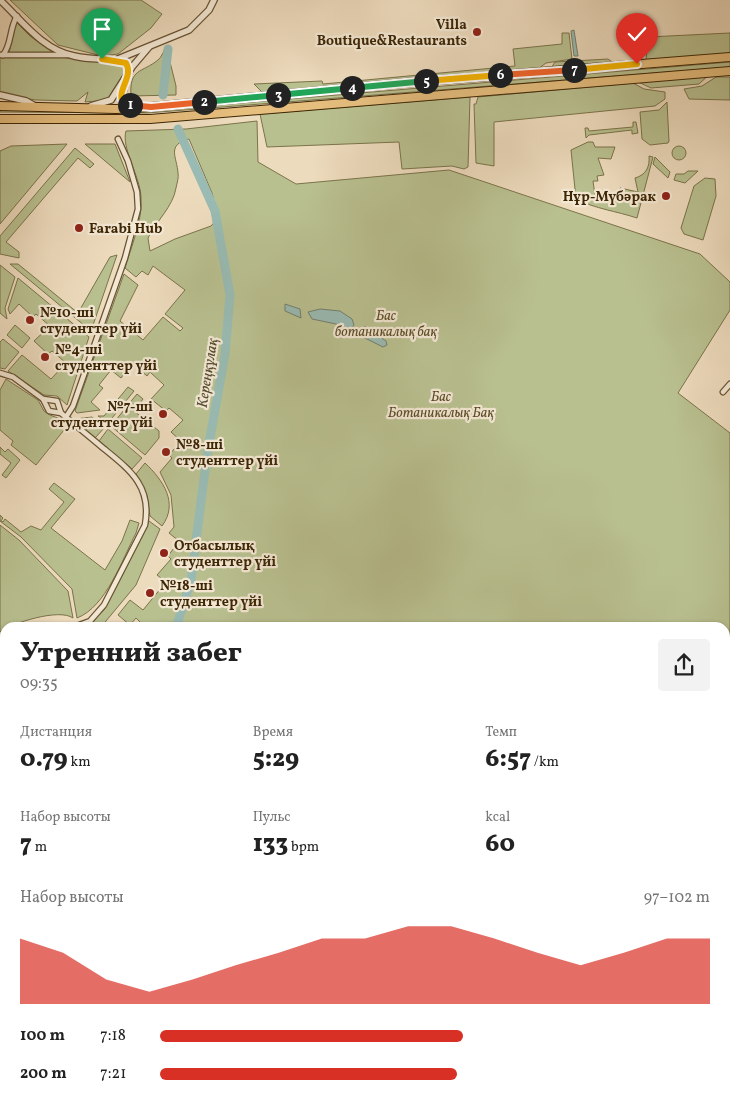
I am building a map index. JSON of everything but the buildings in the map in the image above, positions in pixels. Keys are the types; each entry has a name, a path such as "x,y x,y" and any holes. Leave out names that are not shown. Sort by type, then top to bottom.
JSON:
{"main road":[{"path":"0,106 75,108 151,107 415,82 730,58"},
{"path":"0,119 116,120 165,118 730,71"}],"street":[{"path":"0,0 43,42 68,55"},
{"path":"2,55 68,55 89,59 123,58 189,30 209,10 214,0"},
{"path":"2,55 9,46 12,26 17,16"},
{"path":"75,108 106,102 116,94 133,66 151,46"},
{"path":"114,59 133,66"},
{"path":"126,63 129,72 121,98 123,103 151,107"},
{"path":"0,95 26,101 35,106"},
{"path":"66,417 74,406 125,258 138,209 137,192 128,162 118,139"},
{"path":"0,373 13,377 44,399 57,401 61,413"},
{"path":"723,392 730,384"},
{"path":"44,399 49,411 61,413 133,473 142,489 146,510 142,532 104,605 87,622"}],"green space":[{"path":"10,0 141,0 162,14 151,28 118,54 102,56 58,45"},
{"path":"16,22 30,36 55,54 9,53"},
{"path":"562,33 569,33 572,59 546,63 538,69 262,92 254,84 322,81 323,84 515,66 513,49 562,44"},
{"path":"730,33 730,54 646,60 648,37"},
{"path":"166,46 176,86 176,95 131,96 134,76 159,59"},
{"path":"59,55 121,61 126,70 107,100 85,102 88,92 77,101 36,100 0,95 0,56"},
{"path":"608,59 614,63 551,68 555,62"},
{"path":"730,62 730,67 147,113 0,112 0,108 146,111"},
{"path":"711,73 699,84 651,88 634,80"},
{"path":"716,77 730,77 730,100 689,99 684,89 702,86"},
{"path":"633,83 644,89 665,92 665,99 655,106 494,122 494,166 476,163 474,104 476,104 478,97"},
{"path":"470,97 468,167 464,169 452,166 402,169 399,142 267,147 260,114"},
{"path":"667,102 669,141 668,143 650,145 642,139 640,112 659,110"},
{"name":"Бас ботаникалық бақ","path":"257,121 258,162 296,184 449,170 700,254 730,282 730,310 678,393 730,433 730,622 140,622 136,618 133,622 126,622 118,615 130,600 143,610 166,582 157,575 171,559 168,556 179,541 169,533 174,527 171,495 160,472 172,458 169,455 181,441 171,432 183,420 169,408 166,411 151,399 164,385 150,372 147,376 132,363 121,378 111,370 99,385 103,388 91,402 100,410 77,413 75,411 124,274 138,285 120,321 143,340 163,317 180,331 183,328 165,314 185,290 153,266 148,275 142,271 136,277 125,268 138,224 141,206 138,180 126,146 126,131 186,129","holes":["189,139 212,193 218,218 211,226 175,239 150,251 148,238 168,208 174,195 178,176 175,148"]},
{"path":"633,122 636,122 638,133 632,134 632,130 589,135 586,138 585,128 588,128 589,131 633,127"},
{"path":"588,142 593,142 595,147 615,147 611,159 598,158 604,175 597,176 598,181 593,181 596,202 616,202 616,196 621,195 620,188 638,192 635,178 645,173 649,164 649,156 653,157 637,218 599,208 576,199 571,150"},
{"path":"67,144 0,224 0,151 11,146"},
{"path":"85,144 115,144 130,182"},
{"path":"676,146 682,146 686,153 682,160 676,160 672,156 672,150"},
{"path":"75,148 94,164 90,168 78,158 6,242 19,252 19,258 0,254 0,236"},
{"path":"655,157 670,172 668,178 653,164"},
{"path":"688,171 698,171 685,183 674,180 676,174 684,174"},
{"path":"705,178 715,179 716,196 703,240 684,234 681,228 694,186"},
{"path":"117,255 91,331 10,264 18,264 78,313 110,257"},
{"path":"0,265 15,277 5,308 7,319 0,313"},
{"path":"18,278 89,337 67,405 57,396 44,395 8,371 22,355 51,379 66,363 52,351 48,354 34,341 50,326 36,314 33,317 19,304 10,314 8,309"},
{"path":"15,325 30,338 22,348 7,335"},
{"path":"3,339 19,352 5,369 0,368 0,342"},
{"path":"6,379 38,400 44,411 68,425 36,465 11,445 13,441 0,430 0,390"},
{"path":"128,387 134,391 108,423 98,416 104,416"},
{"path":"137,394 143,399 134,411 159,431 159,438 145,455 111,426"},
{"path":"92,417 105,427 95,438 78,424 75,419"},
{"path":"108,429 142,458 132,469 99,441"},
{"path":"0,447 5,452 8,449 20,460 6,478 2,475 11,463 0,454"},
{"path":"145,463 158,477 167,492 169,509 162,526 150,516 147,496 136,474"},
{"path":"54,483 75,499 51,528 105,570 122,541 130,520 139,523 119,569 105,593 96,604 77,618 72,589 21,537 0,521 0,515 3,518 1,521 3,522 5,519 21,532 31,526 41,530 64,502 49,489"},
{"path":"149,521 160,529 136,585 105,622 91,622 104,610"},
{"path":"0,525 19,540 68,591 73,618 66,615 57,615 22,622 0,622"}],"water":[{"path":"574,30 578,56 574,56 571,31"},
{"path":"285,304 300,309 301,318 285,311"},
{"path":"320,309 340,311 352,319 354,325 350,330 336,324 312,319 308,312"},
{"path":"363,327 366,327 386,341 387,345 383,347 361,336 358,333"}],"waterway":[{"name":"Кереңқұлақ","path":"163,95 168,49"},
{"name":"Кереңқұлақ","path":"178,129 215,211 230,295 225,354 207,455 191,580 178,622"}],"place":[{"name":"Villa Boutique&Restaurants","path":"477,32"},
{"name":"Нұр-Мүбәрак","path":"666,196"},
{"name":"Farabi Hub","path":"79,228"},
{"name":"№10-ші студенттер үйі","path":"30,320"},
{"name":"№4-ші студенттер үйі","path":"45,357"},
{"name":"№7-ші студенттер үйі","path":"163,414"},
{"name":"№8-ші студенттер үйі","path":"166,452"},
{"name":"Отбасылық студенттер үйі","path":"164,553"},
{"name":"№18-ші студенттер үйі","path":"150,593"}],"route":[{"path":"102,59 121,61 126,63 128,67 129,72 121,94 121,101 123,103 126,105 151,107 415,82 637,64"}],"park label":[{"name":"Бас Ботаникалық Бақ","path":"441,404"}]}
